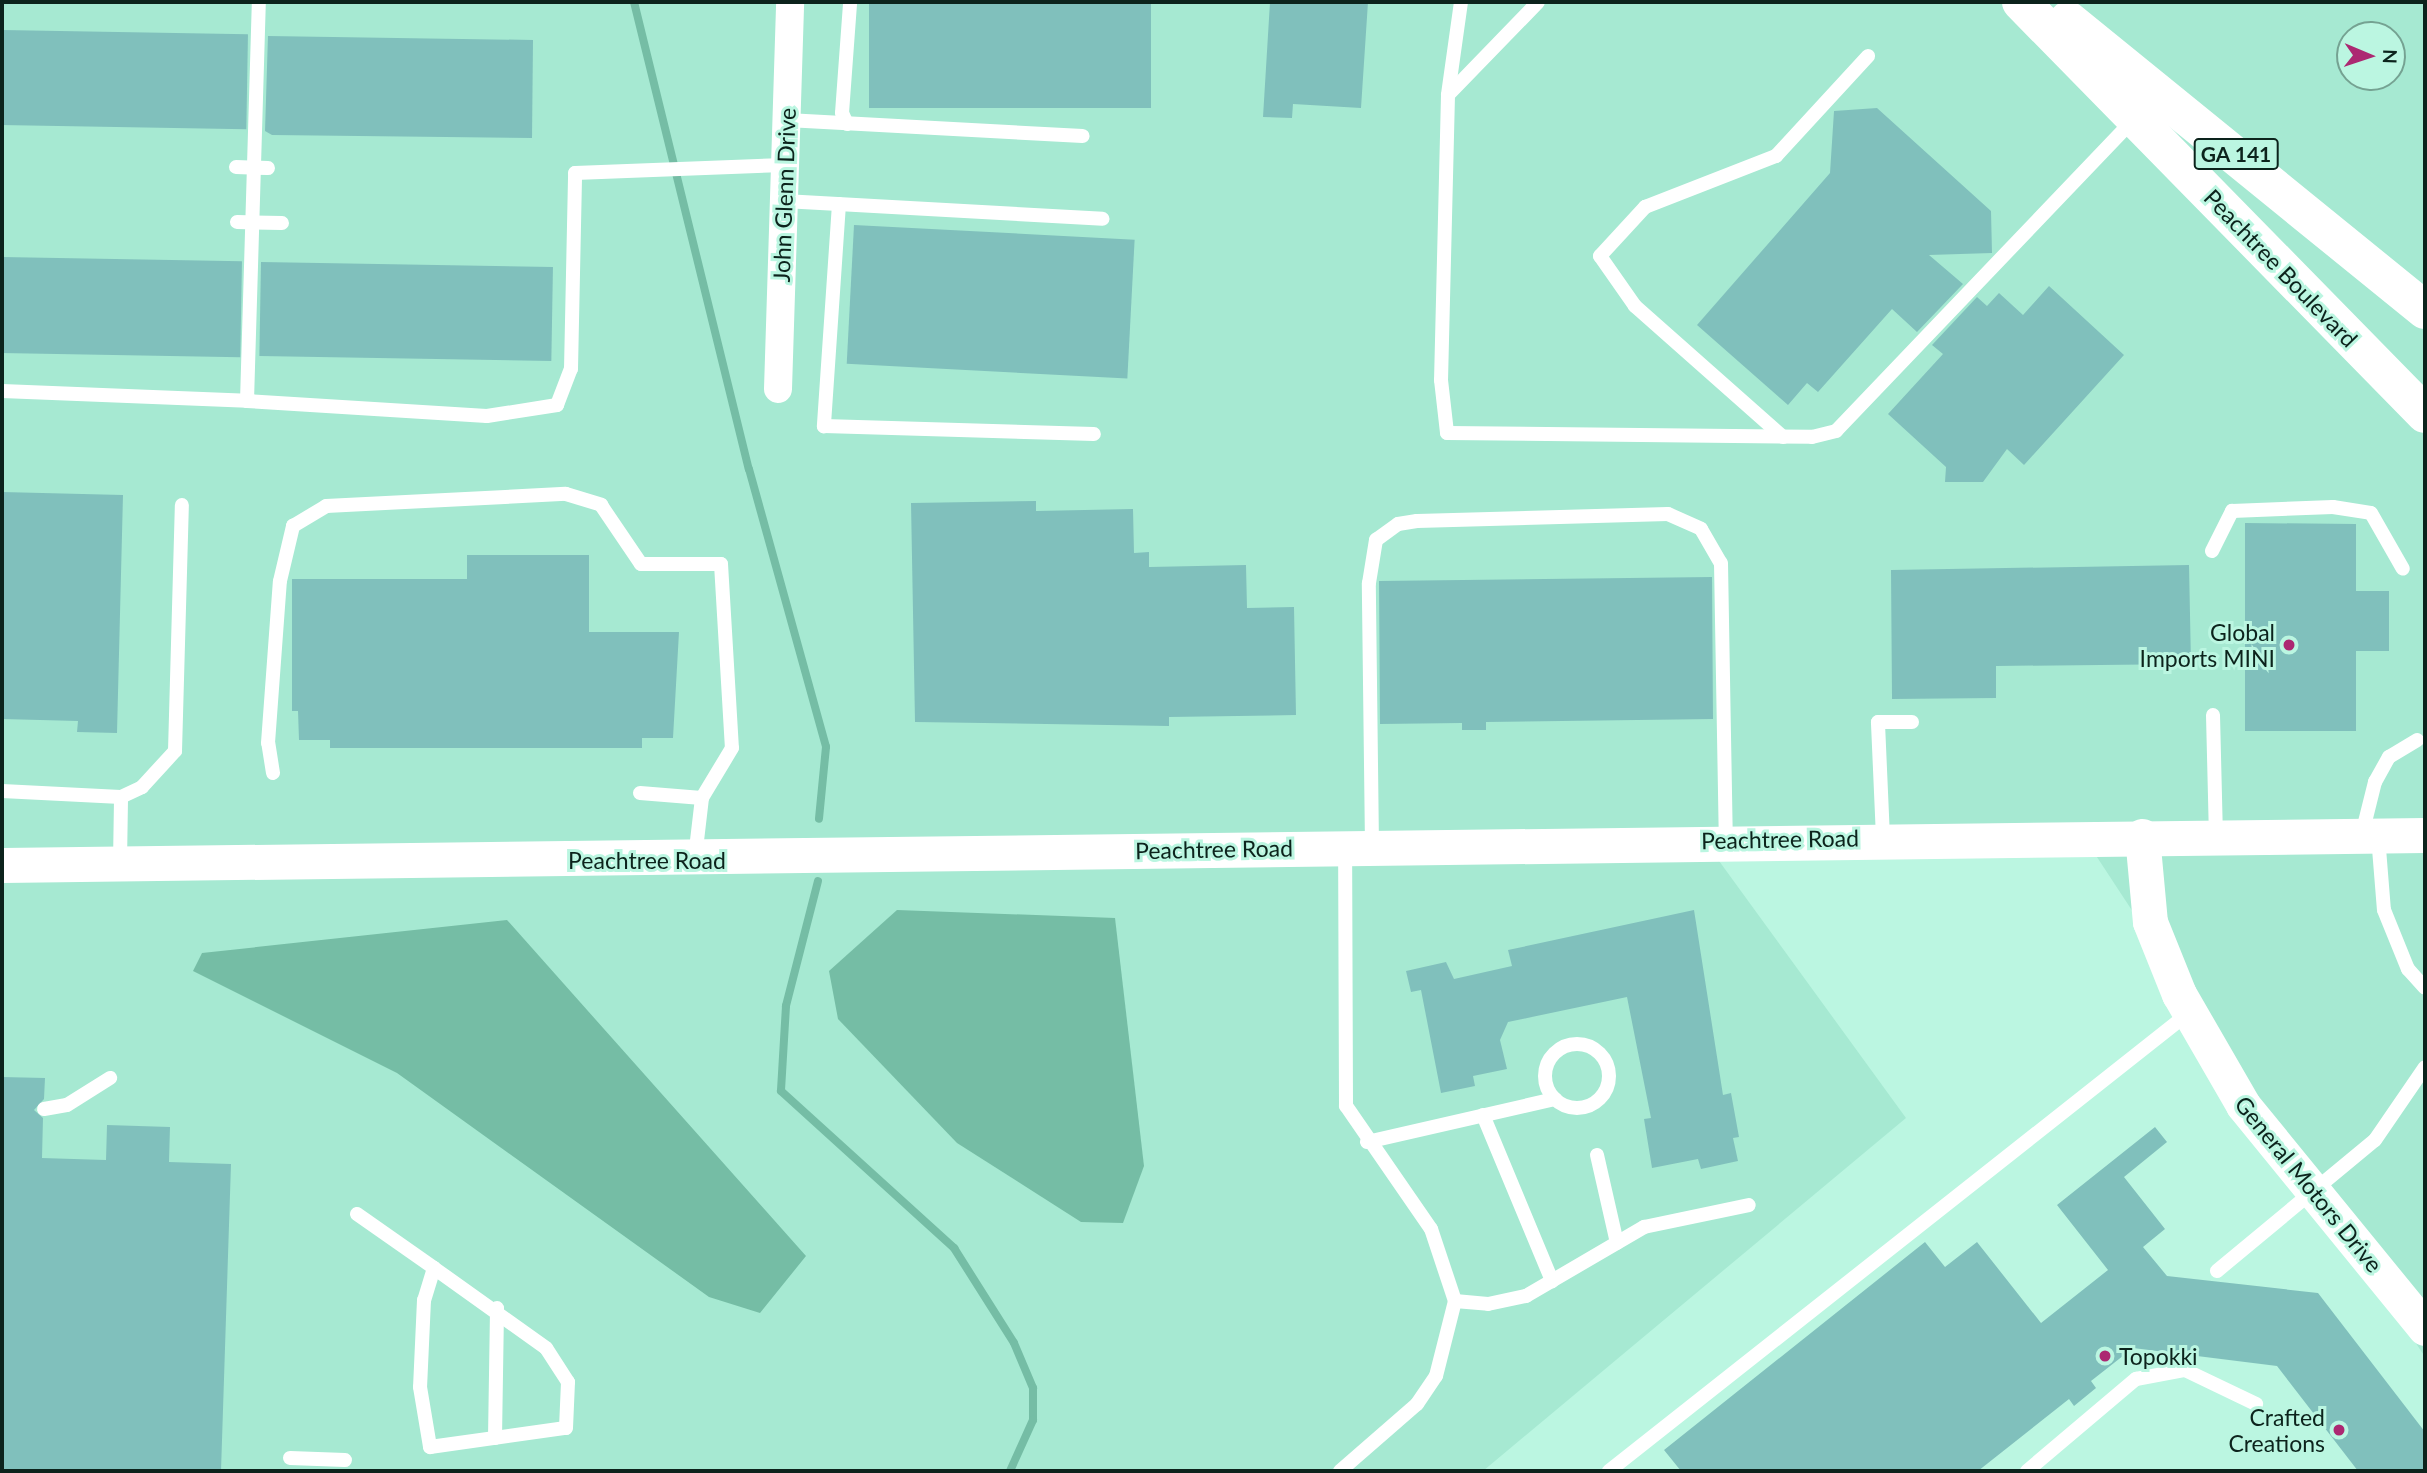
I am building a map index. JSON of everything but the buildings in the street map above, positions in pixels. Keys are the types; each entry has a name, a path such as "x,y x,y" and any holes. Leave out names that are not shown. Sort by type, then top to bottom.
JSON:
{"highway":[{"name":"Peachtree Boulevard","path":"2021,2 2425,414"},
{"name":"GA 141","path":"2044,2 2425,310"}],"street":[{"name":"John Glenn Drive","path":"778,389 790,2"},
{"name":"Peachtree Road","path":"2,865 695,859 1883,838 2425,835"},
{"name":"General Motors Drive","path":"2142,836 2151,922 2190,1012 2243,1105 2425,1328"}],"lane":[{"path":"247,401 262,168 259,2"},
{"path":"847,124 842,113 850,2"},
{"path":"1461,2 1448,95 1441,380 1447,433 1783,437 1836,431 2136,118"},
{"path":"1448,95 1538,2"},
{"path":"1783,437 1635,306 1600,256 1645,207 1776,156 1868,56"},
{"path":"787,120 1083,136"},
{"path":"2,391 247,401 487,416 557,405 571,369 575,173 785,165"},
{"path":"236,167 262,168"},
{"path":"784,201 1102,219"},
{"path":"839,204 824,426 1094,433"},
{"path":"237,222 282,223"},
{"path":"273,773 268,743 280,581 293,526 326,506 566,494 601,505 641,564 721,564 732,748 702,798 695,859"},
{"path":"2,790 121,797 142,786 175,751 182,505"},
{"path":"2212,551 2232,511 2333,507 2371,513 2403,569"},
{"path":"1340,1471 1417,1404 1436,1376 1455,1301 1431,1229 1367,1142 1346,1106 1369,583 1376,540 1398,524 1668,514 1702,529 1721,563 1721,766 1726,840"},
{"path":"2213,715 2216,835"},
{"path":"1883,838 1878,722 1912,722"},
{"path":"2417,740 2389,757 2375,782 2370,834 2384,910 2408,969 2425,988"},
{"path":"640,793 702,798"},
{"path":"120,864 121,797"},
{"path":"1609,1471 2190,1012"},
{"path":"1367,1142 1555,1099 1573,1108 1601,1098 1608,1068 1597,1050 1576,1044 1556,1051 1545,1081 1555,1099"},
{"path":"2217,1271 2375,1140 2425,1067"},
{"path":"44,1108 67,1105 110,1078"},
{"path":"1483,1115 1552,1281"},
{"path":"1597,1155 1617,1243"},
{"path":"1455,1301 1488,1304 1526,1296 1644,1227 1749,1205"},
{"path":"356,1214 497,1308 546,1348 568,1382 566,1429 430,1447 420,1387 424,1300 434,1268"},
{"path":"495,1438 497,1308"},
{"path":"2027,1471 2136,1379 2185,1370 2256,1404"},
{"path":"290,1458 345,1460"}],"shaded area":[{"path":"2,2 2425,2 2425,1357 2093,851 1714,854 1906,1118 1483,1471 2,1471"},
{"path":"897,910 1115,918 1144,1166 1123,1223 1081,1222 957,1143 838,1019 829,971"},
{"path":"507,920 806,1256 760,1313 709,1297 397,1073 193,971 202,953"}],"waterway":[{"path":"634,2 749,469 826,747 819,819"},
{"path":"818,881 786,1006 781,1091 954,1248 1014,1343 1033,1388 1033,1420 1010,1471"}],"place":[{"name":"Global Imports MINI","path":"2289,645"},
{"name":"Topokki","path":"2105,1356"},
{"name":"Crafted Creations","path":"2339,1430"}]}
